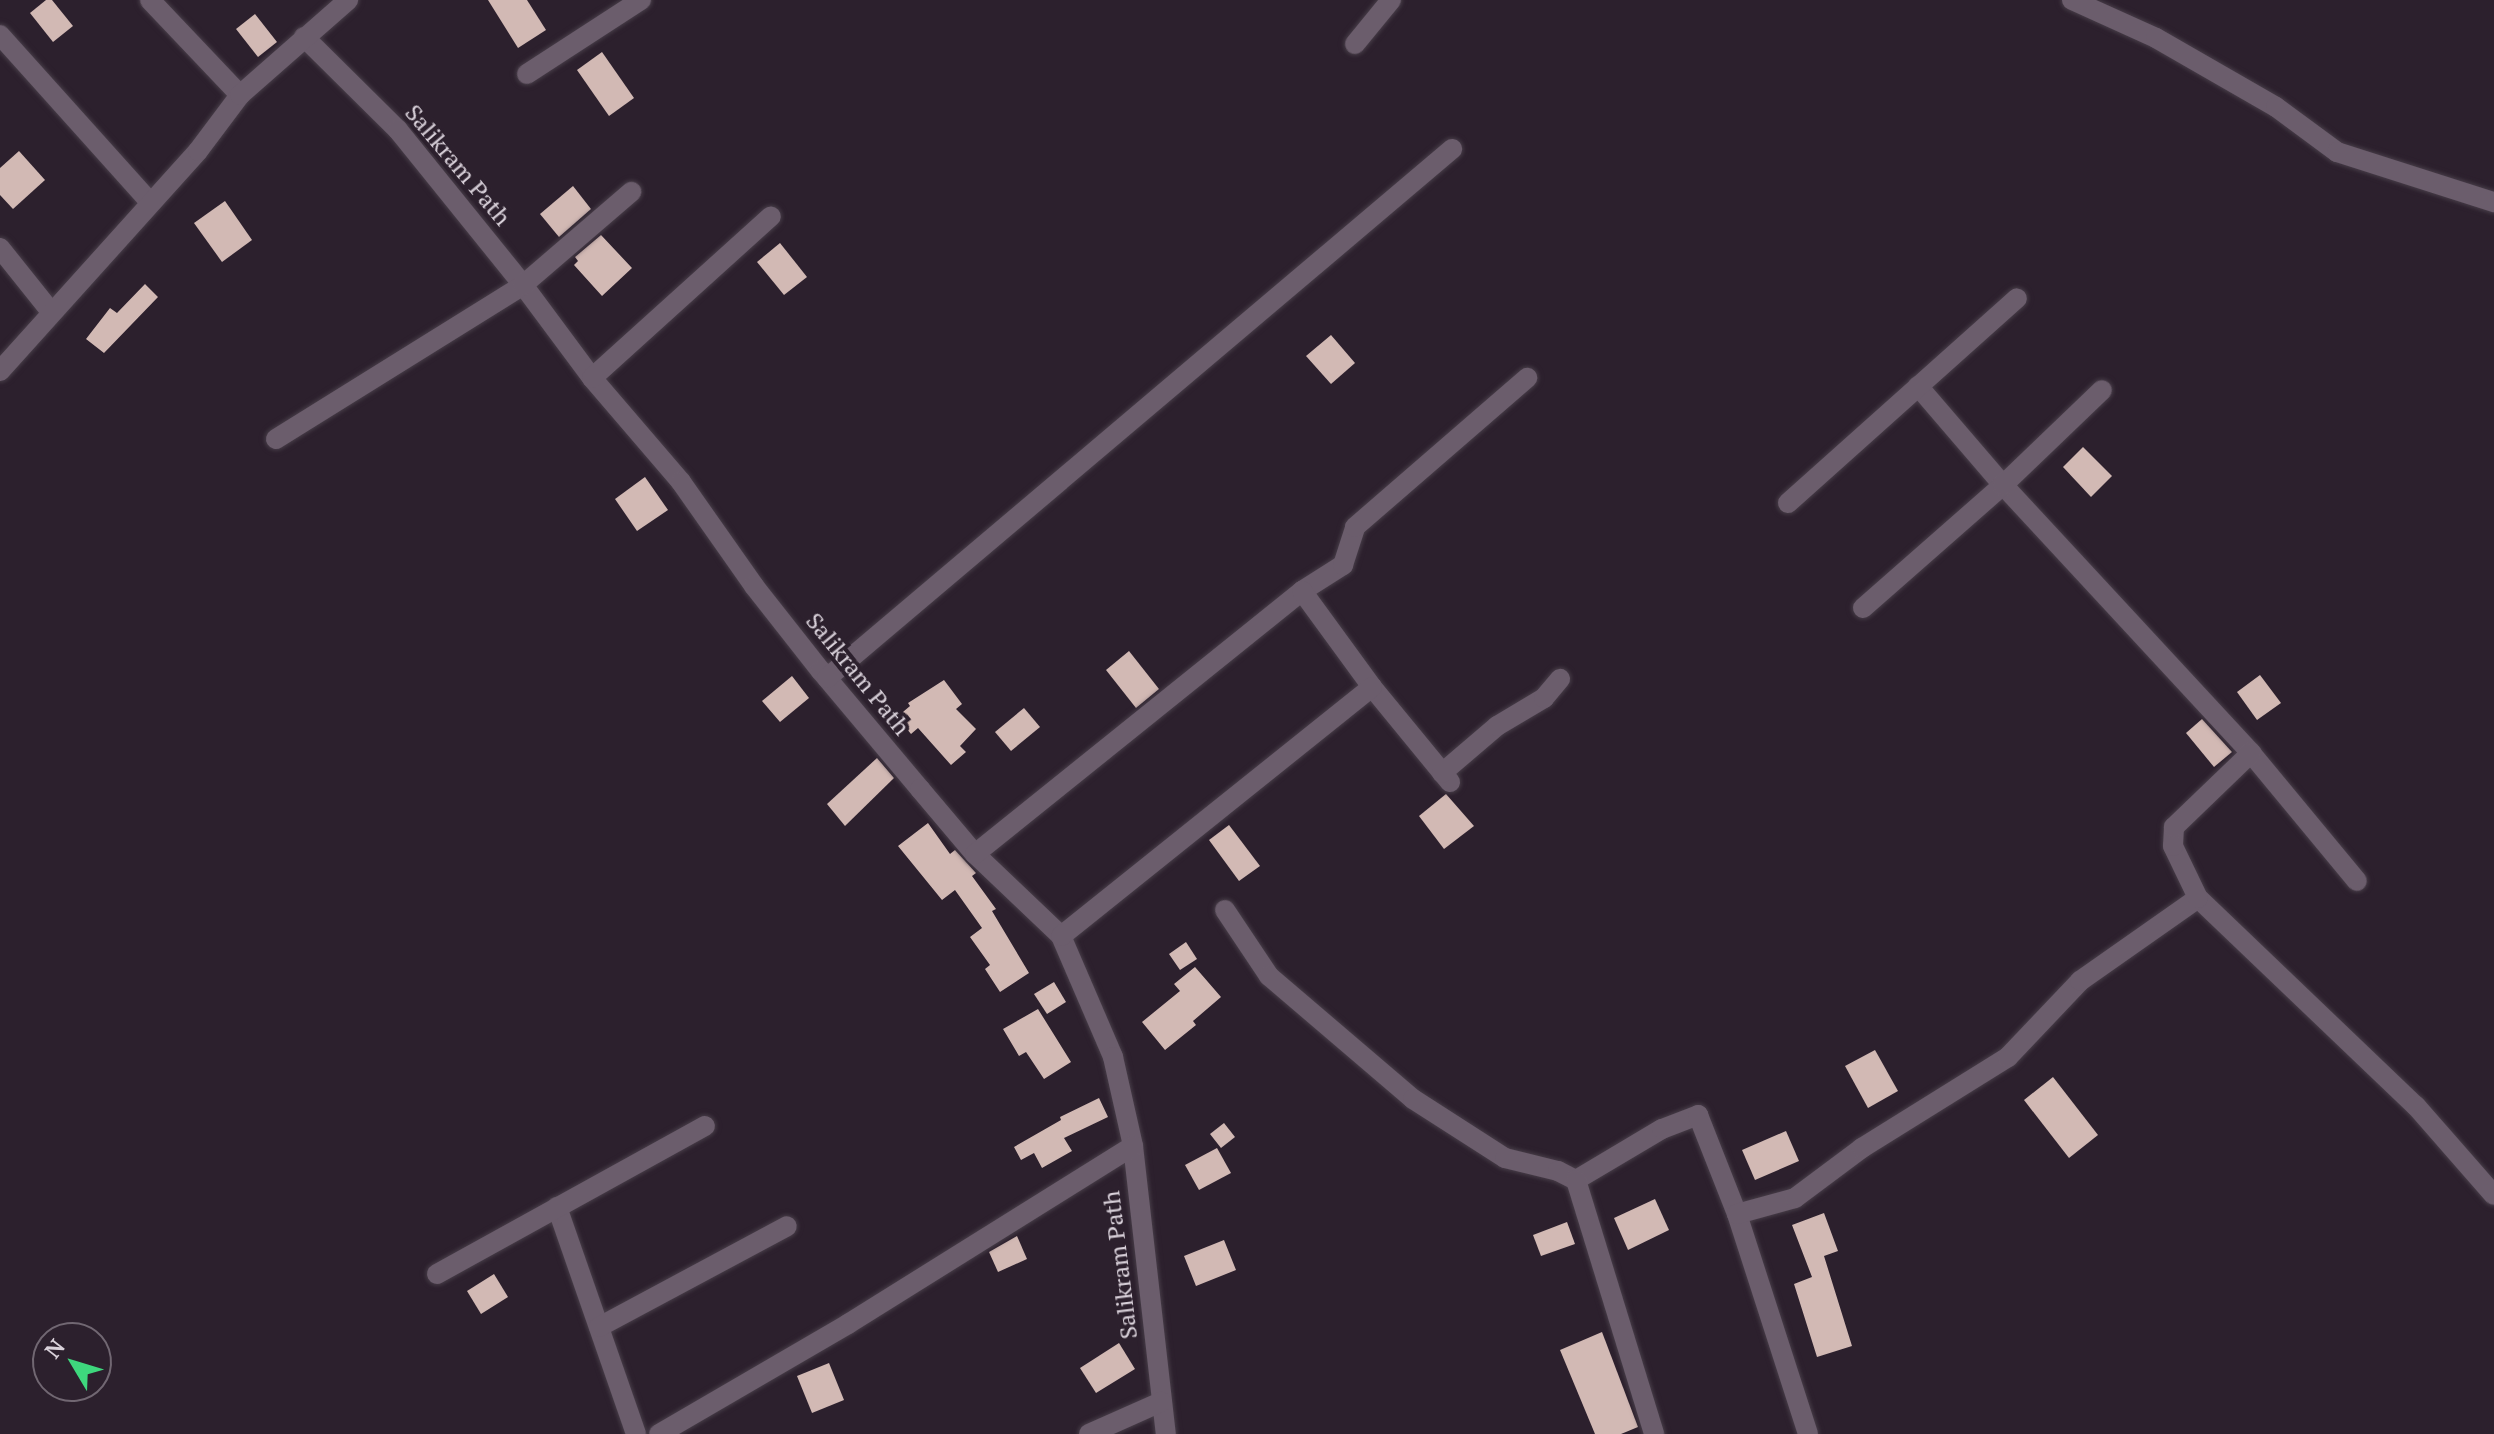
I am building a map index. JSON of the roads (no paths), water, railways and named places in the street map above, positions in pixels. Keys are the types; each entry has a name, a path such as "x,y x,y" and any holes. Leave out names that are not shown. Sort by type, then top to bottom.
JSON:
{"street":[{"path":"150,0 240,95"},
{"path":"0,371 198,151 240,95 348,0"},
{"path":"527,74 641,0"},
{"path":"1355,44 1391,0"},
{"path":"2072,0 2156,38 2276,107 2337,152 2494,202"},
{"path":"0,35 150,202"},
{"name":"Salikram Path","path":"304,37 398,130 523,285 592,378 681,482 754,586 827,678 975,854 1061,936 1113,1057 1133,1146 1166,1434"},
{"path":"827,678 1452,149"},
{"path":"276,439 523,285 631,192"},
{"path":"592,378 771,216"},
{"path":"0,248 51,312"},
{"path":"1788,503 2017,298"},
{"path":"975,854 1302,591 1343,565 1355,527 1527,378"},
{"path":"1918,386 2003,485 2251,753 2357,881"},
{"path":"1863,608 2003,485 2102,390"},
{"path":"1302,591 1372,687 1446,778 1497,726 1544,698 1560,679"},
{"path":"1061,936 1372,687"},
{"path":"2251,753 2174,827 2173,846 2198,898 2416,1106 2494,1195"},
{"path":"1737,1214 1795,1198 1862,1148 2008,1057 2080,981 2198,898"},
{"path":"1225,910 1269,976 1413,1099 1505,1158 1558,1171 1576,1180 1654,1434"},
{"path":"1576,1180 1662,1129 1698,1115 1737,1214 1808,1434"},
{"path":"437,1274 705,1126"},
{"path":"659,1434 848,1324 1133,1146"},
{"path":"557,1207 636,1434"},
{"path":"599,1327 787,1226"},
{"path":"1089,1434 1161,1402"}]}
